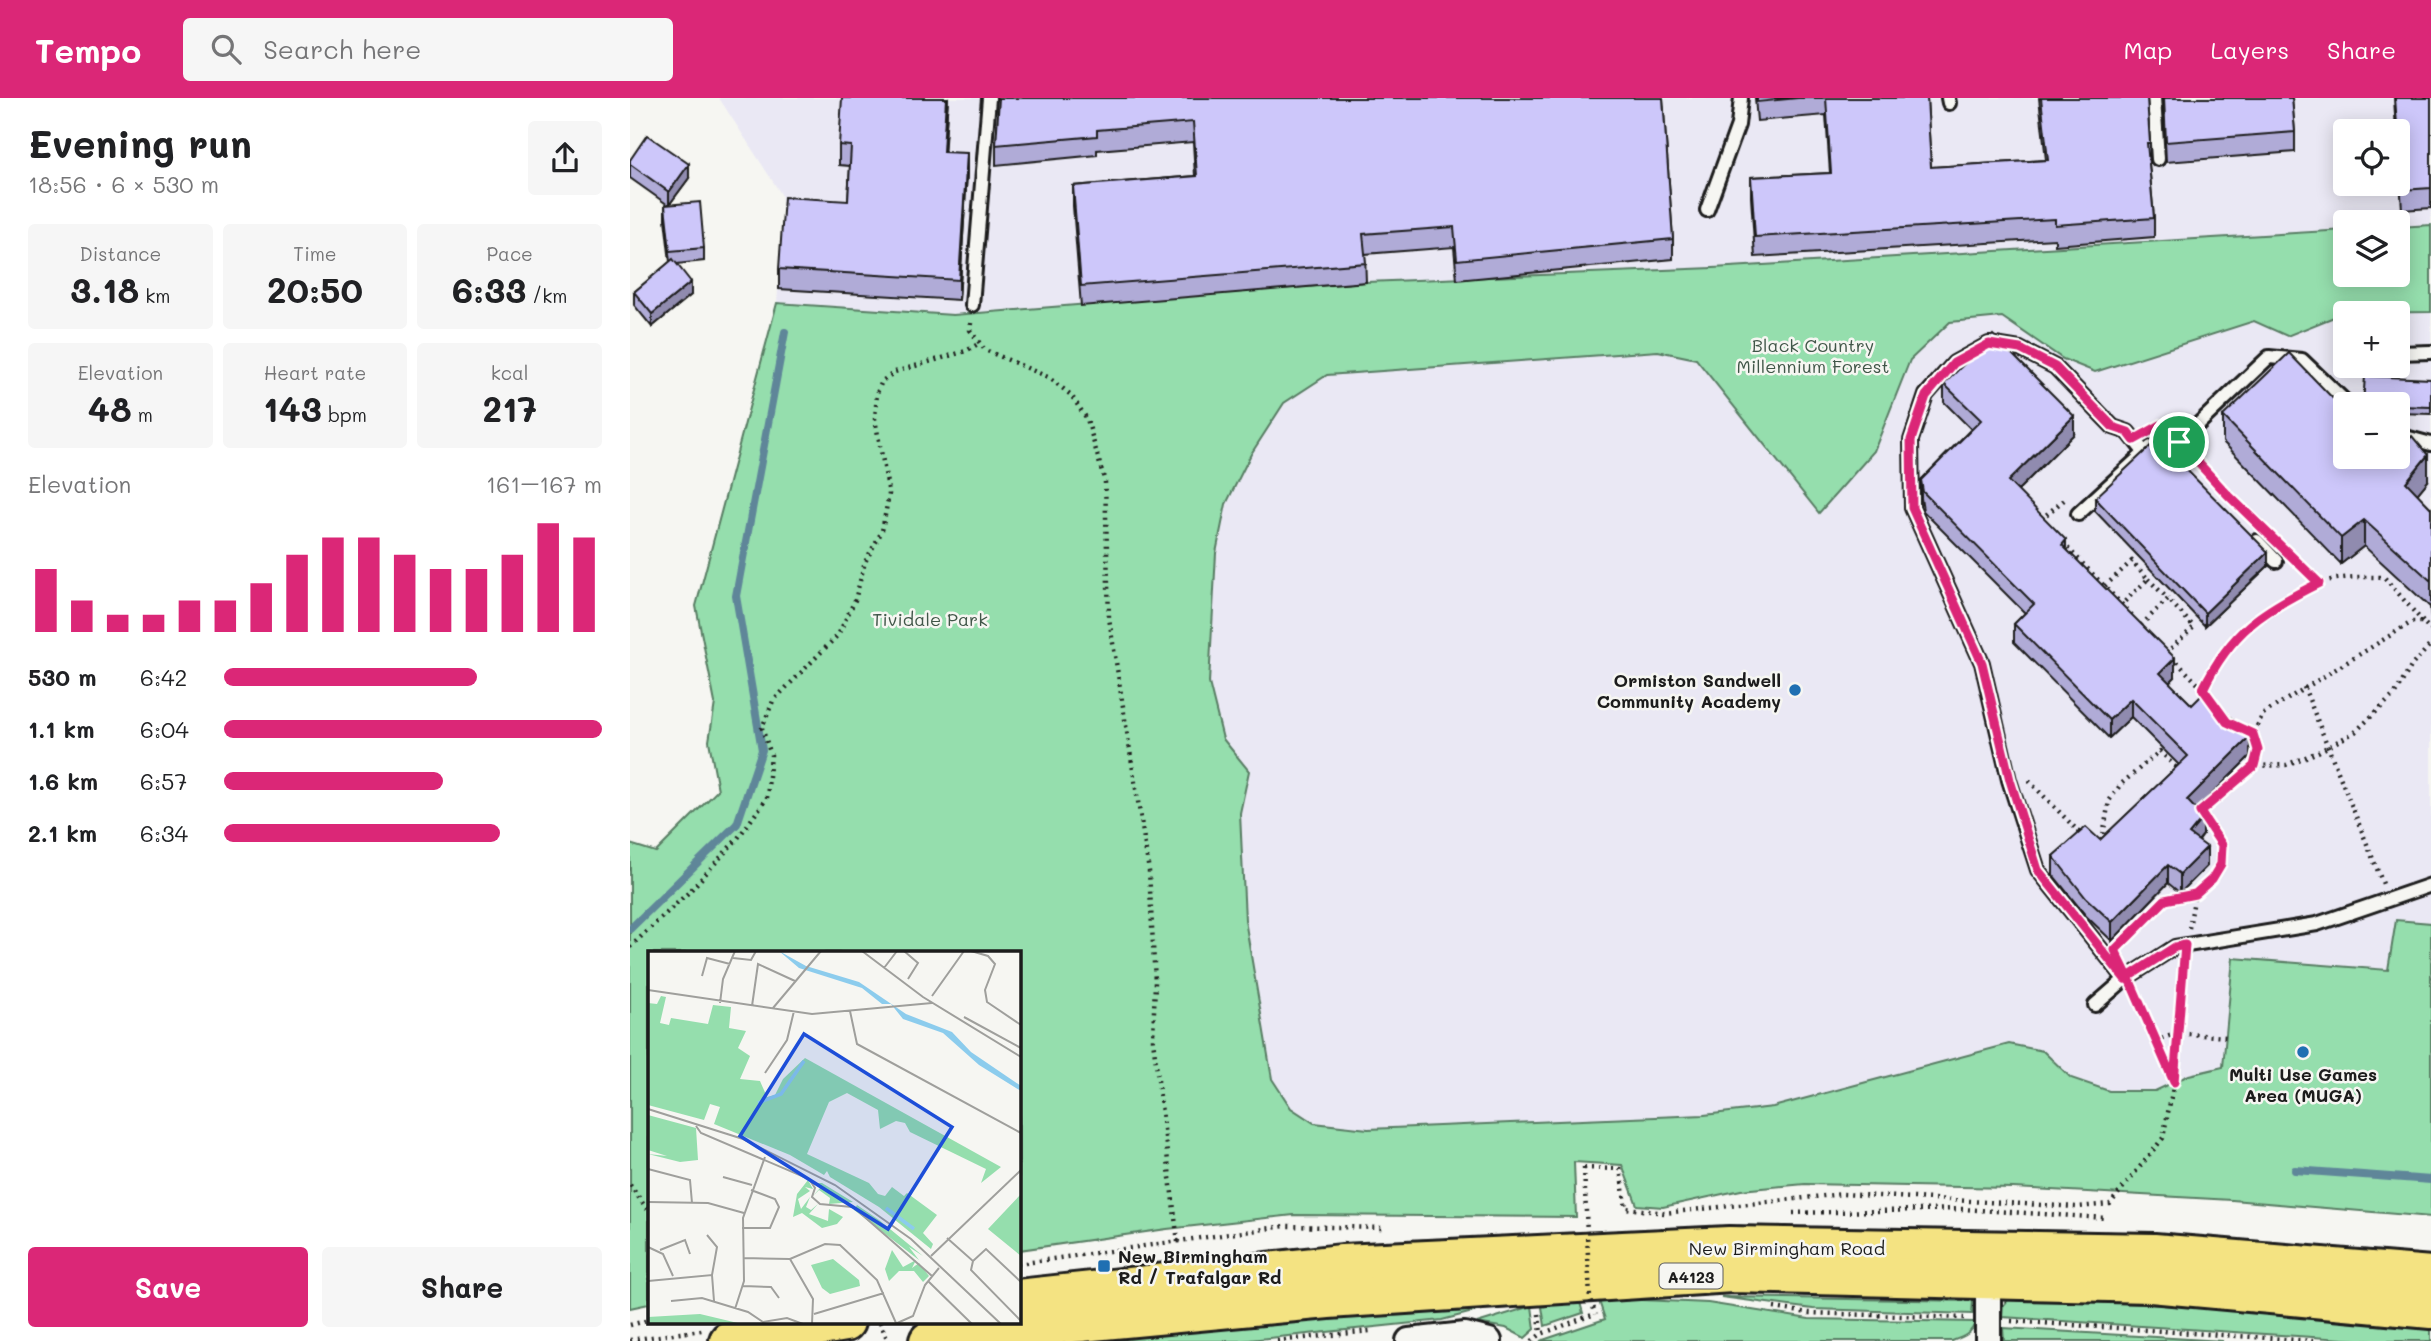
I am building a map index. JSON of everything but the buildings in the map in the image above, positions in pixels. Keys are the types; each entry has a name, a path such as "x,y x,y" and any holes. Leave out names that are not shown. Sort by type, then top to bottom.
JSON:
{"highway":[{"name":"New Birmingham Road","path":"1020,1299 1342,1264 1729,1246 2154,1254 2431,1276"},
{"name":"New Birmingham Road","path":"945,1335 1328,1299 1732,1273 2151,1283 2431,1309"},
{"path":"718,1335 825,1324"}],"street":[{"path":"1988,1278 1988,1330"},
{"path":"1409,1341 1477,1338"}],"lane":[{"path":"972,305 989,98"},
{"path":"1707,209 1738,125 1741,98"},
{"path":"2154,98 2158,159"},
{"path":"2125,979 2038,870 2004,755 1982,663 1912,508 1911,440 1926,396 1954,363 1989,344 2020,349 2055,367 2113,427 2128,432 2144,452"},
{"path":"2410,353 2431,352"},
{"path":"2169,452 2269,357 2302,360 2335,392"},
{"path":"2410,438 2431,444"},
{"path":"2078,514 2144,452 2158,443 2188,472"},
{"path":"2247,531 2281,556"},
{"path":"2095,1005 2125,979 2175,947 2317,924 2431,885"}],"path":[{"path":"972,305 970,330 978,344 1007,360 1048,377 1071,395 1087,419 1105,482 1108,618 1149,870 1155,982 1153,1040 1178,1242"},
{"path":"630,947 689,892 738,838 767,798 771,755 762,728 773,701 838,635 855,600 866,562 883,531 889,494 875,419 877,393 882,381 895,372 966,351 978,344"},
{"path":"2134,440 2161,425 2266,534"},
{"path":"2041,519 2072,493"},
{"path":"2034,511 2049,528"},
{"path":"2057,537 2150,634"},
{"path":"2281,556 2319,583"},
{"path":"2105,586 2132,561 2194,626 2167,652"},
{"path":"2203,689 2219,655 2252,622 2288,598 2319,583 2353,577 2384,577 2431,630"},
{"path":"2122,604 2148,579"},
{"path":"2141,625 2168,599"},
{"path":"2115,950 2165,900 2195,894 2212,879 2221,864 2222,845 2200,812 2254,766 2258,750 2253,734 2263,714 2412,622 2423,622"},
{"path":"2159,643 2203,689 2215,706"},
{"path":"2254,766 2286,765 2355,732 2395,694 2412,665 2431,644"},
{"path":"2304,687 2384,888"},
{"path":"2227,722 2253,734"},
{"path":"2101,845 2109,801 2121,784 2160,751 2186,777"},
{"path":"2004,755 2090,843"},
{"path":"2203,794 2212,802"},
{"path":"1532,1341 1541,1334 1595,1314 1590,1299 1584,1168 1620,1169 1626,1208 1665,1213 1842,1194 2078,1207 2110,1204 2163,1138 2174,1082 2185,945 2195,894"},
{"path":"2135,993 2174,1082"},
{"path":"2155,1041 2178,1033 2226,1037"},
{"path":"630,1185 648,1211"},
{"path":"1020,1264 1285,1226 1389,1228"},
{"path":"630,1325 648,1320"},
{"path":"881,1324 888,1341"},
{"path":"1988,1330 2313,1341"},
{"path":"630,1340 718,1335"}],"shaded area":[{"name":"Ormiston Sandwell Community Academy","path":"719,98 2431,98 2431,1165 1598,1141 1169,1208 1156,298 953,315 777,303 784,217 781,194"}],"green space":[{"path":"2431,225 2431,312 2410,312 2410,301 2333,301 2333,317 2287,336 2254,321 2095,372 2063,359 2002,317 1950,322 1910,360 1874,451 1819,513 1696,359 1658,351 1327,375 1284,403 1251,454 1226,504 1216,553 1209,683 1223,739 1249,771 1240,813 1245,920 1272,1079 1291,1108 1314,1123 1368,1129 1704,1115 1773,1107 2009,1044 2043,1051 2071,1078 2109,1091 2155,1091 2189,1075 2223,1067 2233,958 2388,970 2396,920 2431,923 2431,1217 2232,1200 2013,1188 1805,1184 1741,1190 1663,1207 1637,1205 1622,1165 1574,1162 1576,1217 1294,1215 1167,1229 1020,1250 1020,951 648,951 648,1304 630,1308 630,844 656,852 718,790 709,741 715,703 696,606 777,303 953,315 1366,282 1713,268 2333,231 2333,287 2410,287 2410,226"},
{"path":"1721,1297 1973,1301 1972,1314 1813,1309"},
{"path":"1598,1298 1708,1303 1809,1319 1975,1322 1969,1332 1952,1341 1540,1341 1605,1319"},
{"path":"2021,1298 2306,1312 2431,1325 2431,1341 2373,1341 2002,1317 2003,1306 2008,1300"},
{"path":"1523,1299 1442,1320 1240,1341 1072,1341"},
{"path":"1579,1299 1583,1313 1545,1326 1542,1307"},
{"path":"1532,1306 1535,1329 1525,1338 1506,1328 1477,1323"},
{"path":"2003,1328 2223,1341 2004,1341"}],"waterway":[{"path":"630,929 737,824 762,750 736,596 785,332"},
{"path":"2295,1170 2431,1180"}],"place":[{"name":"Ormiston Sandwell Community Academy","path":"1795,690"},
{"name":"Multi Use Games Area (MUGA)","path":"2303,1052"},
{"name":"New Birmingham Rd / Trafalgar Rd","path":"1104,1266"}],"route":[{"path":"2179,442 2161,425 2134,440 2128,432 2113,427 2055,367 2020,349 1989,344 1954,363 1926,396 1911,440 1912,508 1982,663 2010,780 2038,870 2125,979 2175,947 2185,945 2174,1082 2130,981 2122,965 2115,950 2165,900 2178,900 2195,894 2212,879 2221,864 2222,845 2200,812 2254,766 2258,750 2253,734 2227,722 2203,689 2219,655 2252,622 2288,598 2319,583 2276,544 2179,442"}],"park label":[{"name":"Black Country Millennium Forest","path":"1813,355"},
{"name":"Tividale Park","path":"930,619"}]}
